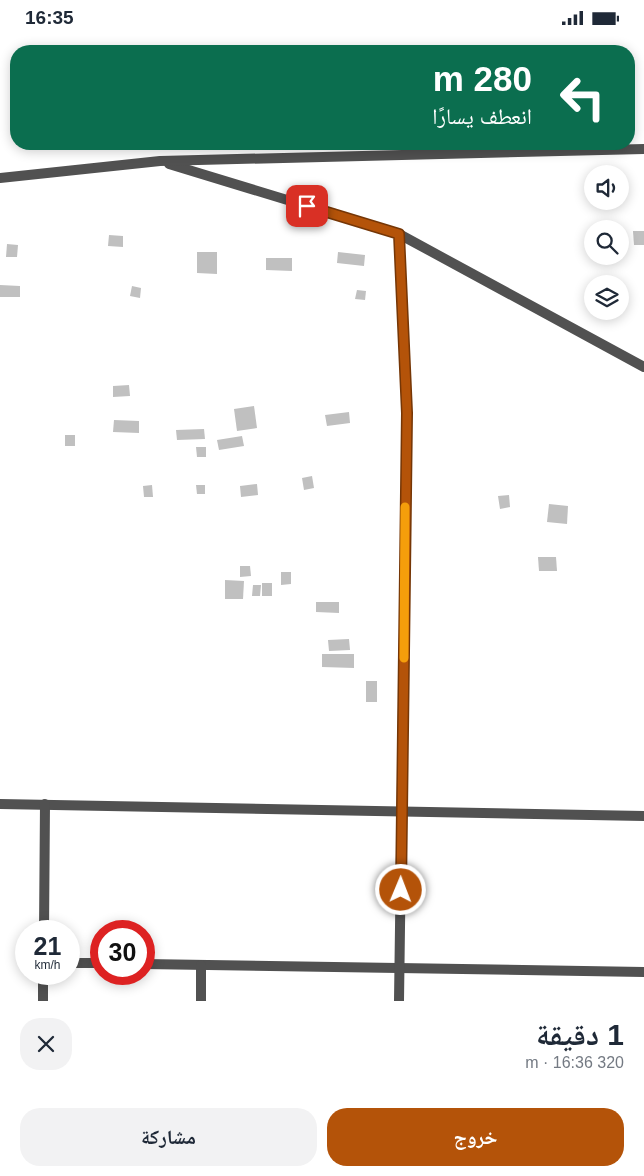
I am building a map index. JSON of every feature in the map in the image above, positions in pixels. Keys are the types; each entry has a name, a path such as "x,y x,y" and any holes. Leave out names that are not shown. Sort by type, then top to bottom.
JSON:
{"street":[{"path":"0,178 160,161 604,150"},
{"path":"160,161 399,234 644,367"},
{"path":"399,234 407,413 399,1001"},
{"path":"0,803 644,816"},
{"path":"44,920 45,804"},
{"path":"155,964 644,973"},
{"path":"201,965 201,1001"},
{"path":"43,985 43,1001"}],"building":[{"path":"633,231 644,231 644,245 634,245"},
{"path":"109,235 123,236 123,247 108,246"},
{"path":"7,244 18,245 17,257 6,257"},
{"path":"197,252 217,252 217,274 197,273"},
{"path":"338,252 365,255 364,266 337,263"},
{"path":"266,258 292,258 292,271 266,270"},
{"path":"0,285 20,286 20,297 0,297"},
{"path":"132,286 141,288 140,298 130,296"},
{"path":"357,290 366,291 365,300 355,299"},
{"path":"129,385 130,396 113,397 113,386"},
{"path":"254,406 257,428 237,431 234,409"},
{"path":"349,412 350,423 327,426 325,415"},
{"path":"114,420 139,421 139,433 113,432"},
{"path":"204,429 205,439 177,440 176,430"},
{"path":"65,435 75,435 75,446 65,446"},
{"path":"242,436 244,446 219,450 217,440"},
{"path":"196,447 206,447 206,457 197,457"},
{"path":"312,476 314,488 304,490 302,478"},
{"path":"257,484 258,495 241,497 240,486"},
{"path":"152,485 153,497 144,497 143,486"},
{"path":"196,485 205,485 205,494 197,494"},
{"path":"509,495 510,507 500,509 498,496"},
{"path":"549,504 568,506 567,524 547,522"},
{"path":"538,557 556,557 557,571 539,571"},
{"path":"240,566 250,566 251,576 240,577"},
{"path":"281,572 291,572 291,584 281,585"},
{"path":"225,580 244,581 243,599 225,599"},
{"path":"262,583 272,583 272,596 262,596"},
{"path":"253,585 261,585 260,596 252,596"},
{"path":"316,602 339,602 339,613 316,612"},
{"path":"349,639 350,650 329,651 328,640"},
{"path":"322,654 354,654 354,668 322,667"},
{"path":"366,681 377,681 377,702 366,702"}],"slow traffic":[{"path":"404,658 405,507"}],"route":[{"path":"307,206 399,234 407,413 401,890"}]}
